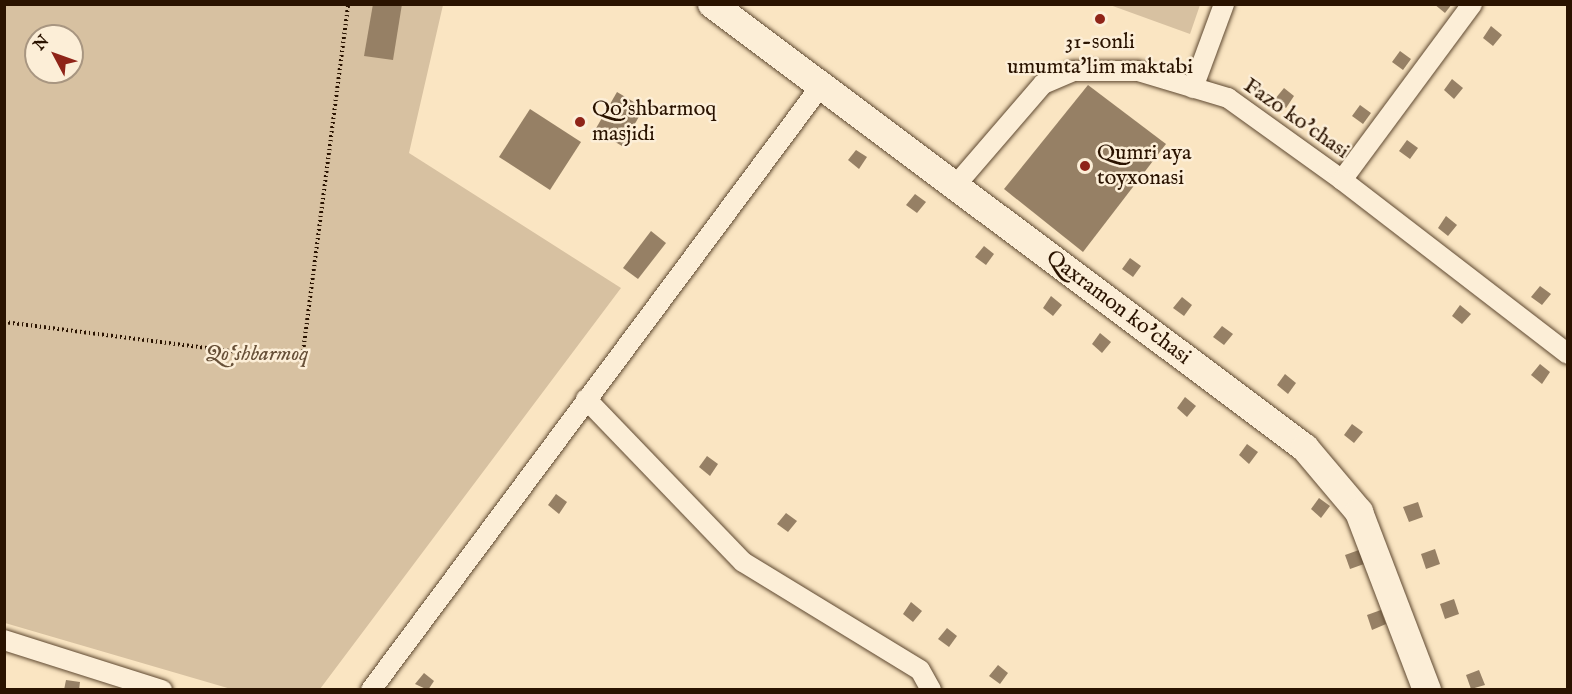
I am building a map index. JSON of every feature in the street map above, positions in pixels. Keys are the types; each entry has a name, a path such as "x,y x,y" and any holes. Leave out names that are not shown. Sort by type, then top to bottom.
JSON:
{"street":[{"name":"Qaxramon ko'chasi","path":"712,4 1305,448 1359,512 1427,690"},
{"path":"1193,88 1224,4"},
{"path":"1342,180 1472,4"},
{"name":"Fazo ko'chasi","path":"955,186 1043,84 1073,70 1138,71 1228,98 1342,180 1568,354"},
{"path":"371,690 820,87"},
{"path":"586,399 743,562 920,670 931,690"},
{"path":"4,640 162,690"}],"path":[{"path":"4,322 302,360 348,4"}],"green space":[{"name":"Qo‘shbarmoq","path":"4,5 443,5 409,153 621,288 320,689 231,689 5,623"},
{"path":"1110,5 1200,5 1190,34"}],"building":[{"path":"373,4 402,4 393,60 364,56"},
{"path":"1434,4 1452,4 1445,13"},
{"path":"1491,26 1502,35 1493,46 1483,38"},
{"path":"1400,51 1411,59 1403,70 1392,62"},
{"path":"1452,79 1463,88 1454,99 1444,90"},
{"name":"Qumri aya toyxonasi","path":"1088,85 1166,144 1083,252 1004,189"},
{"path":"1284,88 1294,96 1286,108 1275,99"},
{"path":"617,92 644,108 622,146 595,130"},
{"path":"1360,105 1371,113 1363,124 1352,116"},
{"path":"530,109 581,142 550,190 499,157"},
{"path":"1407,140 1418,148 1410,159 1399,151"},
{"path":"856,150 867,157 859,169 848,160"},
{"path":"915,194 926,202 917,213 906,205"},
{"path":"1446,216 1457,225 1448,236 1438,228"},
{"path":"651,231 666,243 638,279 623,268"},
{"path":"984,246 994,254 986,265 975,257"},
{"path":"1130,258 1141,266 1133,277 1122,269"},
{"path":"1540,286 1551,294 1542,305 1531,297"},
{"path":"1051,296 1062,305 1053,316 1043,308"},
{"path":"1182,297 1192,305 1184,316 1173,308"},
{"path":"1460,305 1471,314 1462,324 1452,316"},
{"path":"1222,326 1233,334 1224,345 1213,337"},
{"path":"1100,333 1111,342 1102,353 1092,344"},
{"path":"1540,364 1550,372 1542,384 1531,375"},
{"path":"1285,374 1296,383 1288,394 1277,385"},
{"path":"1185,397 1196,406 1187,417 1177,408"},
{"path":"1352,424 1363,432 1354,443 1344,435"},
{"path":"1247,444 1258,452 1249,464 1239,455"},
{"path":"707,456 718,464 710,476 699,467"},
{"path":"556,494 567,502 559,514 548,505"},
{"path":"1319,498 1330,506 1321,518 1311,509"},
{"path":"1418,502 1423,517 1409,522 1403,507"},
{"path":"786,513 797,521 788,532 777,524"},
{"path":"1435,549 1440,564 1426,569 1421,554"},
{"path":"1359,550 1364,564 1350,569 1345,555"},
{"path":"1454,599 1459,614 1445,619 1440,604"},
{"path":"911,602 922,611 913,622 903,614"},
{"path":"1381,610 1386,624 1372,630 1367,615"},
{"path":"947,628 957,636 949,647 938,639"},
{"path":"998,665 1008,673 1000,684 989,676"},
{"path":"1479,670 1485,685 1471,689 1466,675"},
{"path":"424,673 434,681 428,690 415,684"},
{"path":"66,680 80,682 79,690 64,690"}],"place":[{"name":"31-sonli umumta'lim maktabi","path":"1100,19"},
{"name":"Qo'shbarmoq masjidi","path":"580,122"},
{"name":"Qumri aya toyxonasi","path":"1085,166"}]}
